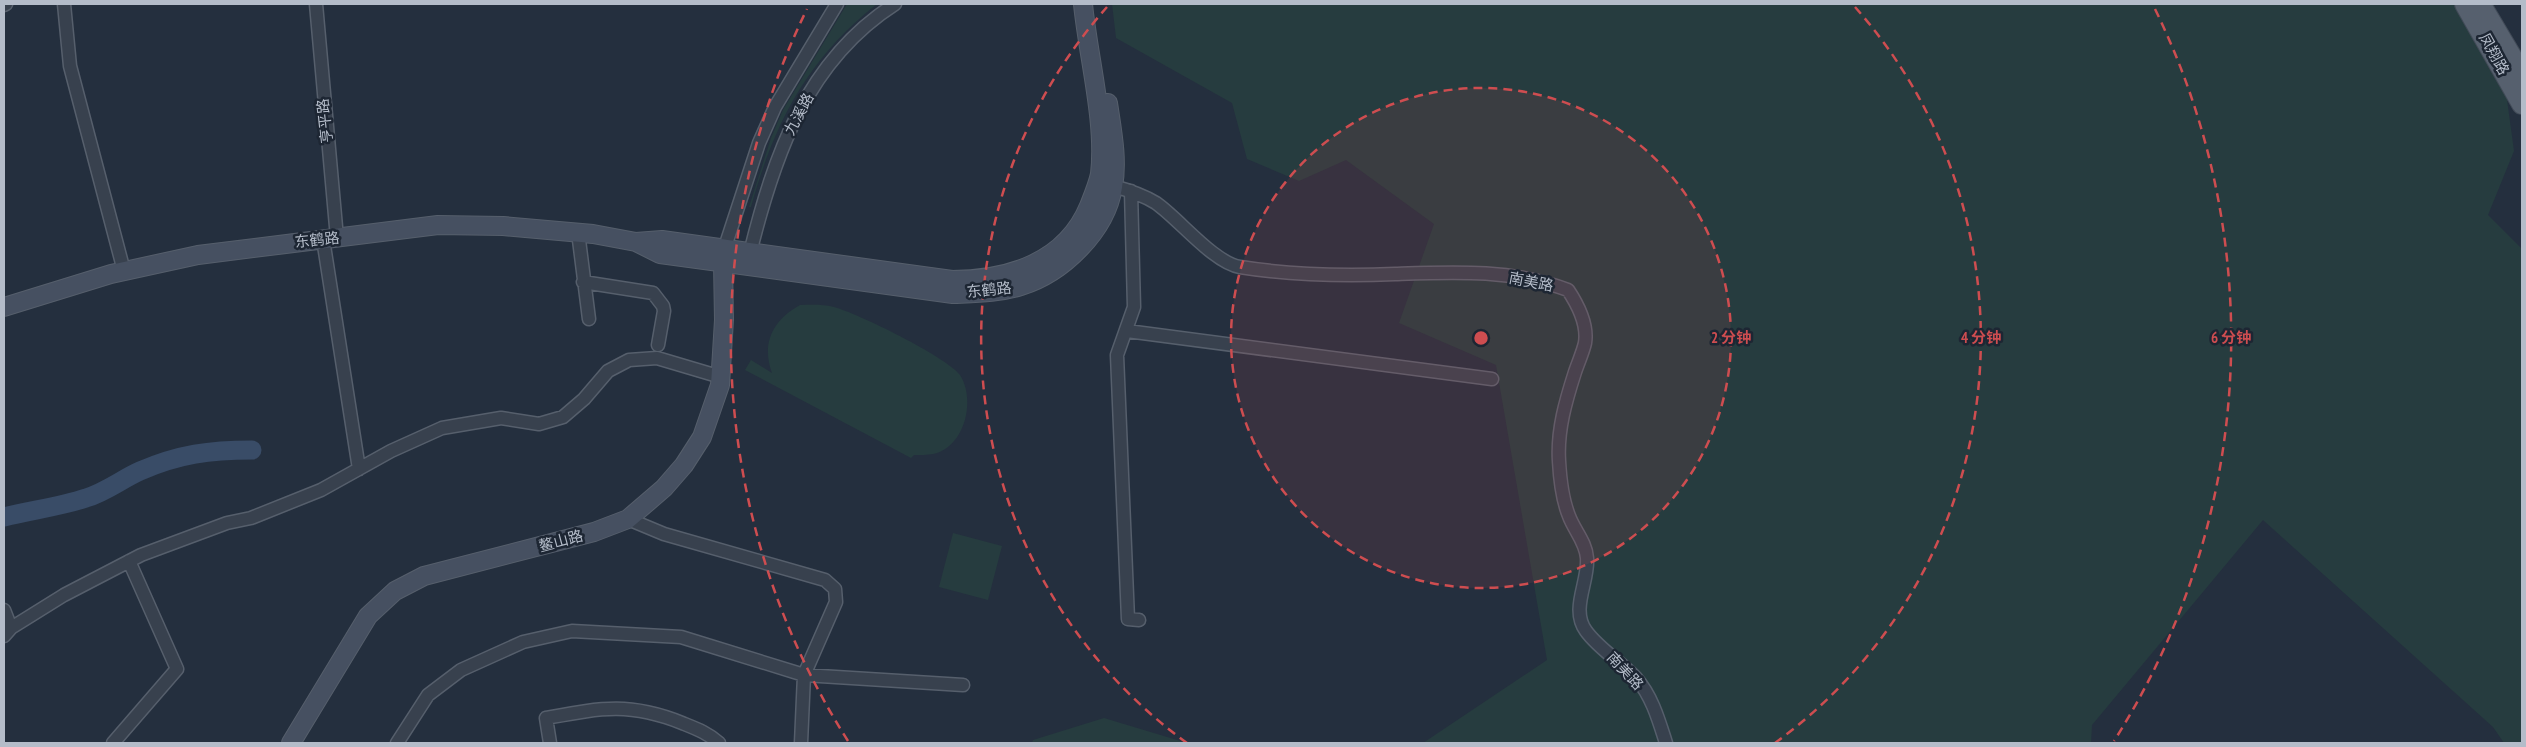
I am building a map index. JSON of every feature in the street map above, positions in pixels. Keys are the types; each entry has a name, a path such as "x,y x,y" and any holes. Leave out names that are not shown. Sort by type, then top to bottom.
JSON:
{"main road":[{"name":"东鹤路","path":"723,256 750,253 926,277 978,280 1015,272 1043,261 1069,238 1084,218 1100,174 1097,102 1083,4"},
{"name":"东鹤路","path":"4,307 66,286 124,270 198,255 438,225 478,224 578,232 636,242 660,254 723,256 953,294 989,293 1022,286 1045,275 1080,249 1100,221 1114,186 1114,155 1093,4"},
{"name":"凤翔路","path":"2465,4 2522,104"},
{"name":"凤翔路","path":"2480,4 2522,74"},
{"name":"鳌山路","path":"291,743 368,616 395,591 424,576 594,532 628,519 664,488 702,437 713,410 721,377 724,320 723,256"}],"street":[{"path":"64,4 70,66 124,270"},
{"name":"亨平路","path":"316,4 330,239 359,469"},
{"name":"九溪路","path":"723,256 760,143 775,107 837,4"},
{"name":"九溪路","path":"750,253 777,157 808,95 837,55 859,33 895,4"},
{"name":"南美路","path":"1114,186 1131,191 1156,204 1214,254 1237,267 1296,273 1394,274 1473,272 1551,284 1568,290 1582,320 1585,343 1566,403 1558,436 1564,503 1569,517 1583,542 1587,556 1586,572 1579,604 1581,619 1586,631 1637,679 1655,708 1666,743"},
{"path":"1131,191 1134,307 1117,355 1128,619 1139,620"},
{"path":"578,232 589,319"},
{"path":"583,282 653,293 663,306 664,311 658,345"},
{"path":"1127,331 1492,379"},
{"path":"4,610 7,632 64,595 129,561 227,523 252,518 321,490 391,451 442,428 501,418 539,424 563,416 584,399 608,371 630,360 657,358 721,377"},
{"path":"628,519 664,534 825,580 835,589 836,602 804,675 801,743"},
{"path":"113,743 177,669 129,561"},
{"path":"397,743 428,695 461,670 523,642 572,631 681,637 804,675 963,685"},
{"path":"550,743 546,718 596,709 626,708 662,715 707,733 720,743"}],"green space":[{"path":"847,4 877,4 831,47 797,94 771,147 751,207 749,207 771,138 783,110"},
{"path":"1112,4 2494,4 2514,151 2488,215 2522,249 2522,743 2504,743 2493,727 2263,520 2092,725 2091,743 1423,743 1547,660 1496,365 1399,323 1434,224 1346,160 1299,181 1247,159 1232,103 1116,38"},
{"path":"800,305 825,305 845,311 881,326 952,367 960,375 965,385 967,397 964,421 960,433 953,442 944,450 933,454 914,455 911,458 745,370 751,360 772,373 768,352 772,333 776,325 783,318"},
{"path":"953,533 1002,546 988,600 939,587"},
{"path":"1104,718 1187,743 1032,743 1033,740"}],"waterway":[{"path":"4,517 86,498 154,465 182,457 208,452 252,450"}]}
